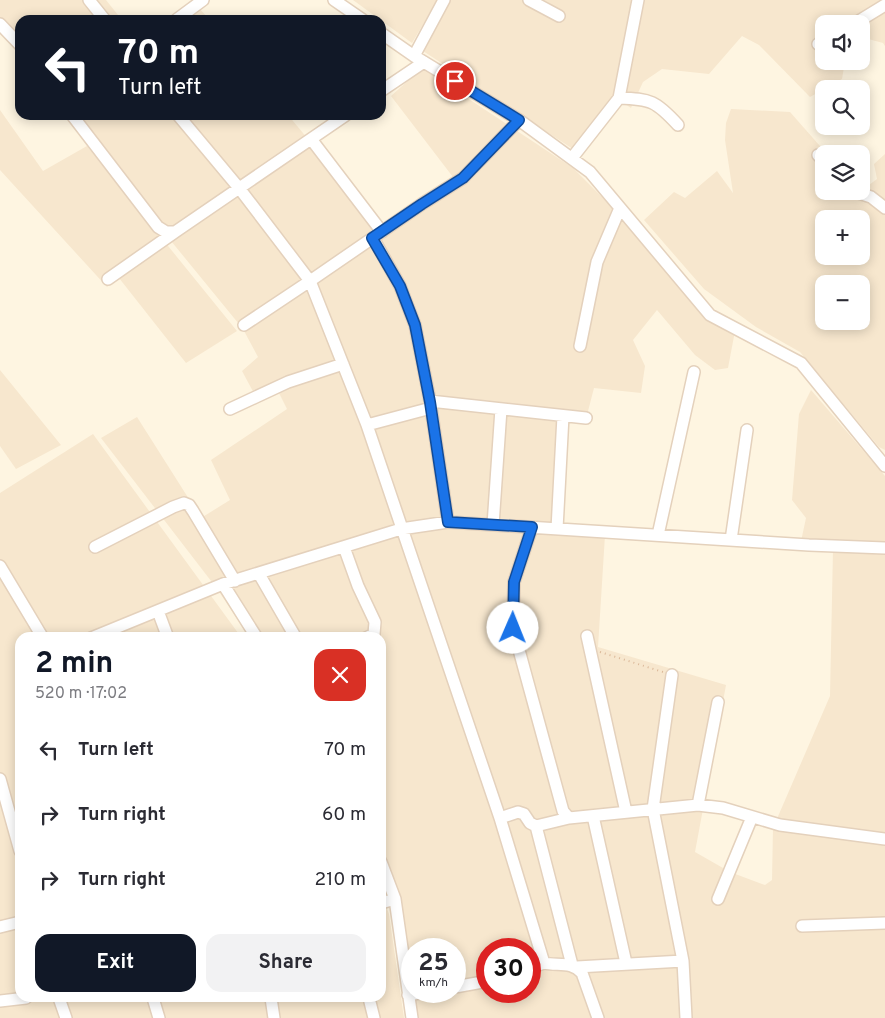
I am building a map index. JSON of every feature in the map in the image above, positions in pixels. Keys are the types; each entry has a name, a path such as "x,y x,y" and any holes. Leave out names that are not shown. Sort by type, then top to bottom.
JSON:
{"street":[{"path":"89,0 101,15"},
{"path":"183,15 203,0"},
{"path":"334,0 356,15"},
{"path":"386,87 419,59 444,0"},
{"path":"529,0 559,16"},
{"path":"572,158 618,98 638,0"},
{"path":"870,15 885,6"},
{"path":"0,24 15,40"},
{"path":"386,36 419,59 519,120 590,172 710,314 801,363 885,466"},
{"path":"618,98 644,99 663,109 678,125"},
{"path":"76,120 158,227 166,232 175,232"},
{"path":"182,120 239,188 310,281 367,425 500,818 544,963"},
{"path":"108,279 339,120"},
{"path":"244,325 463,178 519,120"},
{"path":"311,139 377,235 415,325 430,405 448,522"},
{"path":"870,197 885,208"},
{"path":"580,346 597,262 620,208"},
{"path":"230,410 288,382 343,364"},
{"path":"658,536 694,372"},
{"path":"367,425 430,405 501,409 586,418"},
{"path":"493,525 501,409"},
{"path":"557,529 563,416"},
{"path":"731,540 747,430"},
{"path":"95,547 184,503 189,505 193,511 235,581"},
{"path":"106,632 223,584 401,529 448,522 658,536 885,548"},
{"path":"532,527 514,582 513,628 563,811 569,818"},
{"path":"344,547 358,586 375,622 374,632"},
{"path":"0,566 39,632"},
{"path":"259,574 293,632"},
{"path":"223,584 253,632"},
{"path":"158,611 166,632"},
{"path":"586,636 626,812"},
{"path":"672,675 653,809 683,961 686,1018"},
{"path":"698,804 718,702"},
{"path":"0,779 15,833"},
{"path":"500,818 518,812 524,814 530,823 536,826 569,818 698,804 723,808 780,825 885,839"},
{"path":"593,816 626,964"},
{"path":"718,899 752,817"},
{"path":"536,826 575,966 582,972 598,1018"},
{"path":"386,875 395,899 401,943"},
{"path":"386,902 395,899"},
{"path":"0,927 15,923"},
{"path":"802,926 885,923"},
{"path":"541,964 575,966 683,961"},
{"path":"0,1001 15,999"},
{"path":"60,1002 66,1018"},
{"path":"154,1002 159,1018"},
{"path":"272,1002 274,1018"},
{"path":"370,1002 374,1018"},
{"path":"409,1003 412,1018"}],"path":[{"path":"589,649 672,675"}],"shaded area":[{"path":"0,0 106,0 118,15 15,15 15,50 0,31"},
{"path":"353,0 437,1 412,43 386,24 386,15 374,15"},
{"path":"450,0 885,0 885,46 883,43 870,39 870,15 815,15 815,70 844,70 840,80 815,80 815,94 810,97 759,45 742,36 709,74 662,69 643,82 631,108 619,100 576,151 423,51"},
{"path":"198,7 205,15 186,15"},
{"path":"422,68 573,168 613,208 688,294 735,331 728,368 715,370 695,355 657,310 633,340 645,366 641,393 594,388 587,415 563,412 558,526 605,535 598,647 726,685 695,852 730,872 765,885 772,880 773,828 830,696 833,549 800,546 806,518 792,500 799,414 811,390 885,476 885,1018 413,1018 410,1003 466,1003 466,938 401,938 401,959 386,886 386,632 246,632 218,590 101,438 137,417 201,518 230,500 211,460 287,409 278,391 256,397 242,371 258,357 243,329 72,120 292,120 383,229 456,181 391,96"},
{"path":"731,109 790,112 819,145 815,145 815,200 870,200 870,184 877,179 874,164 885,154 885,450 879,447 800,352 756,327 704,289 644,220 674,192 685,198 717,171 733,193 725,140 726,123"},
{"path":"0,110 43,171 87,146 237,331 186,363 119,278 107,287 0,170"},
{"path":"0,370 61,445 16,469 0,446"},
{"path":"93,434 237,632 15,632 15,1002 386,1002 386,906 389,914 404,1018 0,1018 0,493"}],"route":[{"path":"455,81 519,120 463,178 372,238 400,286 415,325 430,402 448,522 532,527 514,582 513,628"}]}
